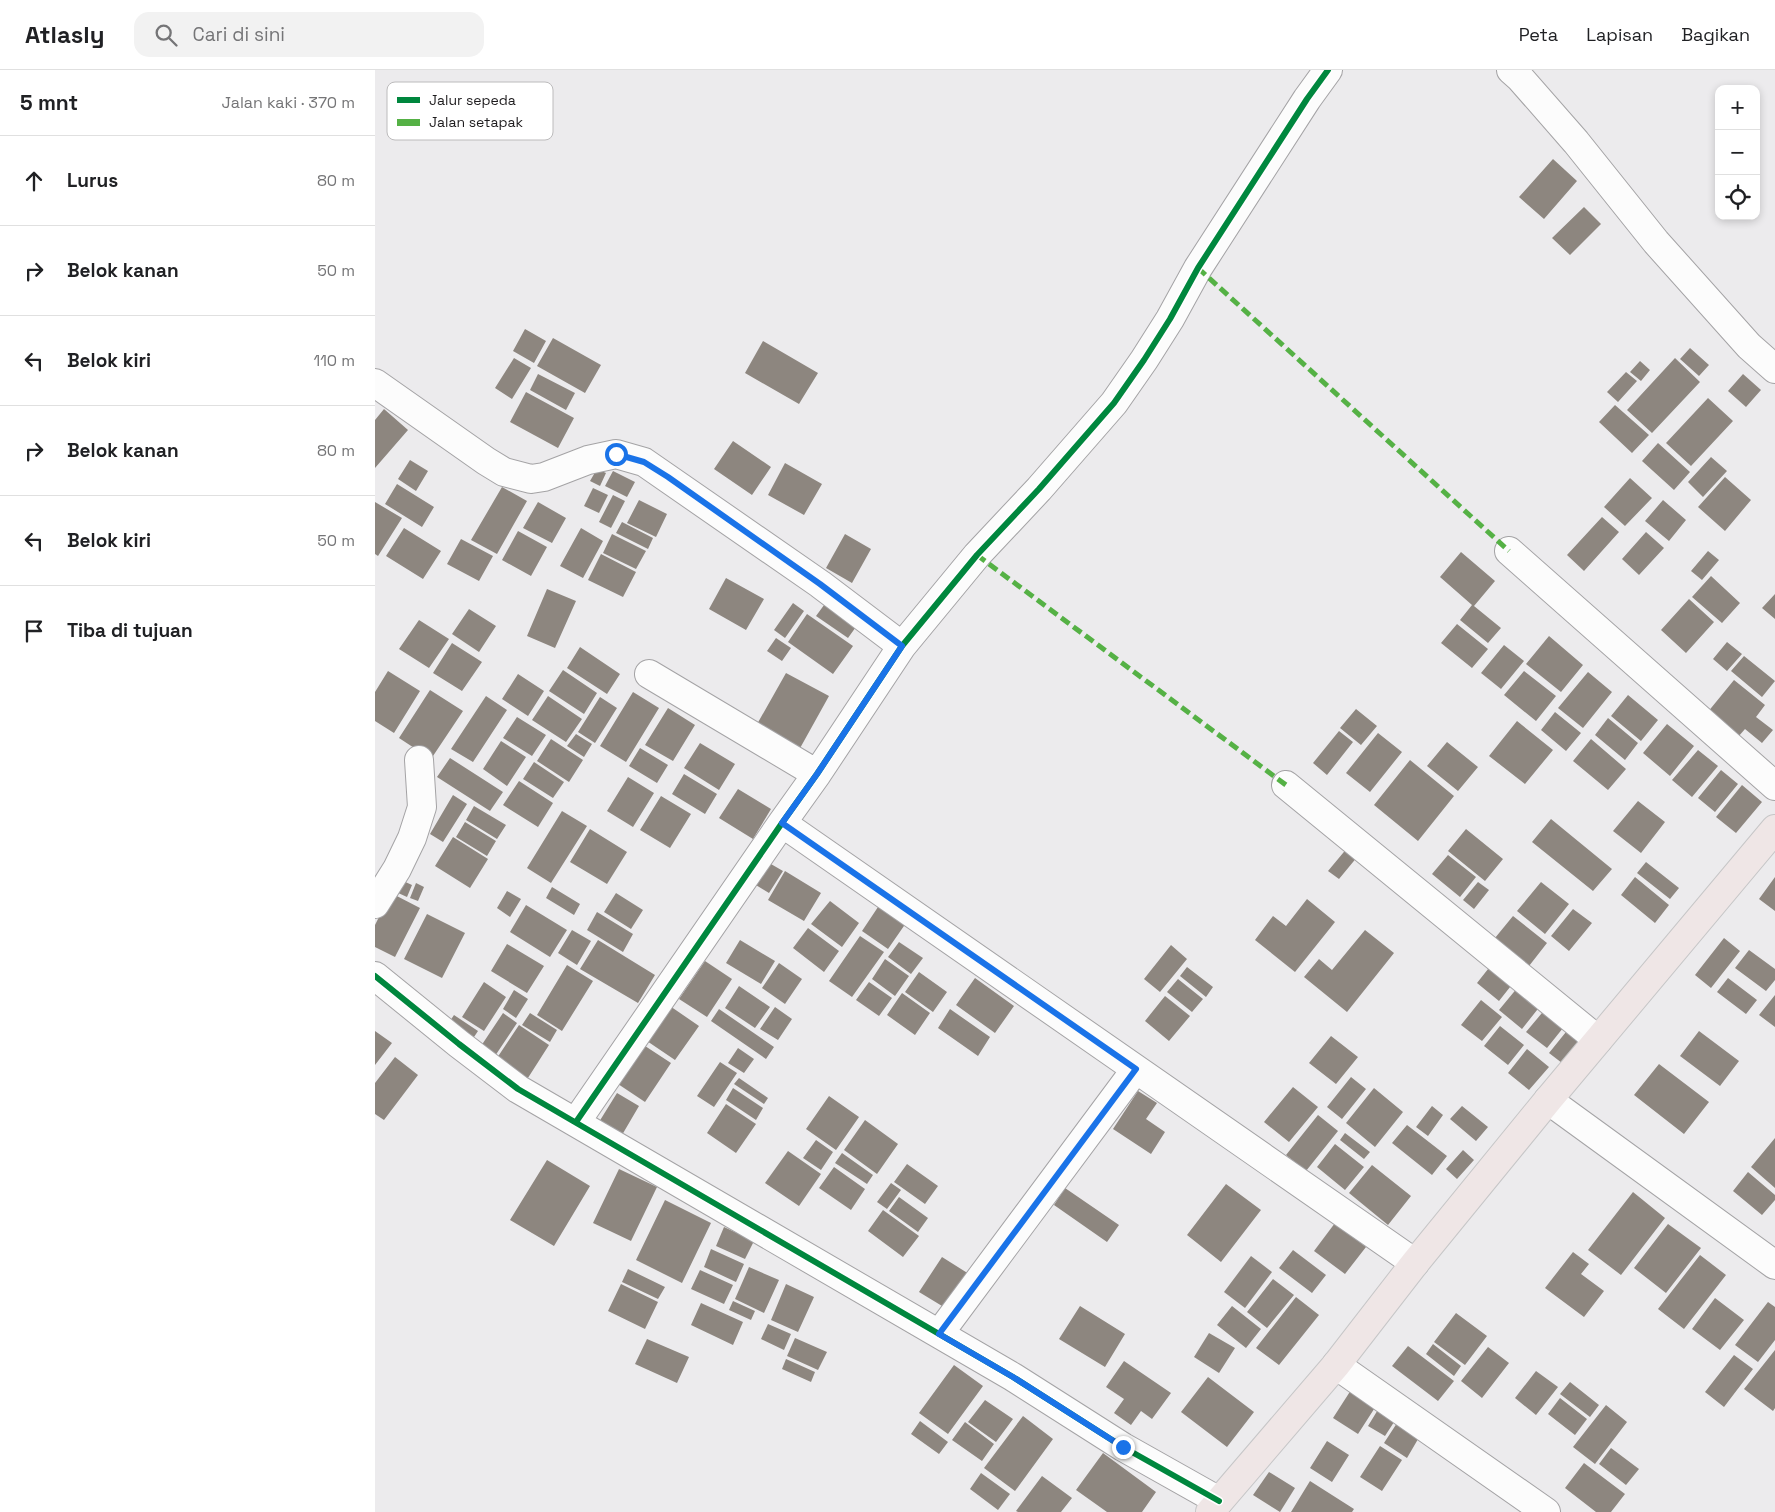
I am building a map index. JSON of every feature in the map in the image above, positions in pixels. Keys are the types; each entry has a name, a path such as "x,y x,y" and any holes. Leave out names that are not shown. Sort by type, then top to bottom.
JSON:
{"main road":[{"path":"1214,1506 1336,1365 1415,1262 1598,1040 1772,838"}],"street":[{"path":"576,1122 817,774 902,646 977,555 1039,489 1114,403 1145,360 1198,268 1307,99 1328,70"},
{"path":"1511,70 1576,142 1656,242 1749,346 1775,369"},
{"path":"375,383 485,461 515,477 531,479 544,477 589,460 616,454 644,462 820,584 902,646"},
{"path":"1509,551 1775,786"},
{"path":"649,674 817,774"},
{"path":"375,904 397,869 412,838 422,807 419,760"},
{"path":"1286,785 1598,1040"},
{"path":"782,823 1415,1262"},
{"path":"375,976 459,1044 519,1089 1013,1377 1214,1506"},
{"path":"939,1334 1136,1069"},
{"path":"1548,1100 1775,1265"},
{"path":"1336,1365 1546,1512"}],"building":[{"path":"1553,159 1577,181 1544,219 1519,197"},
{"path":"1584,207 1601,224 1570,255 1552,238"},
{"path":"525,329 546,341 534,363 513,351"},
{"path":"553,338 601,365 585,393 537,366"},
{"path":"763,341 818,373 799,404 745,373"},
{"path":"1690,348 1709,365 1699,376 1680,359"},
{"path":"514,358 531,368 512,399 495,388"},
{"path":"1675,358 1700,382 1652,433 1627,410"},
{"path":"1640,361 1650,370 1641,381 1630,372"},
{"path":"1626,372 1637,381 1618,402 1607,392"},
{"path":"538,374 575,393 566,410 530,390"},
{"path":"1743,374 1761,390 1746,407 1728,391"},
{"path":"526,392 574,418 558,448 510,422"},
{"path":"1708,398 1733,421 1691,466 1666,443"},
{"path":"1615,405 1649,435 1632,453 1599,422"},
{"path":"384,409 408,430 375,468 375,420"},
{"path":"733,441 771,467 752,495 714,469"},
{"path":"1658,443 1690,472 1674,490 1642,461"},
{"path":"1711,457 1727,471 1703,497 1688,482"},
{"path":"410,460 428,471 416,491 398,479"},
{"path":"785,463 822,484 804,515 768,495"},
{"path":"597,469 606,473 600,486 590,481"},
{"path":"613,471 635,482 627,497 605,486"},
{"path":"1725,477 1751,500 1725,531 1698,507"},
{"path":"1630,478 1652,498 1625,526 1604,507"},
{"path":"397,484 434,507 422,527 385,504"},
{"path":"502,487 527,501 497,554 471,540"},
{"path":"593,488 608,495 599,513 584,506"},
{"path":"613,495 625,501 611,528 599,522"},
{"path":"639,500 667,514 656,537 627,523"},
{"path":"1663,500 1686,520 1669,541 1645,521"},
{"path":"375,502 402,518 378,556 375,554"},
{"path":"538,502 566,518 552,543 523,528"},
{"path":"1602,517 1619,532 1584,571 1567,555"},
{"path":"622,522 653,538 648,549 616,533"},
{"path":"404,528 441,551 423,579 386,556"},
{"path":"581,528 603,541 583,578 560,566"},
{"path":"518,531 547,547 531,576 502,560"},
{"path":"1646,532 1664,548 1639,575 1622,559"},
{"path":"612,534 646,551 636,569 603,553"},
{"path":"845,534 871,549 852,583 826,568"},
{"path":"461,539 493,556 479,581 447,564"},
{"path":"1708,551 1719,560 1702,580 1691,571"},
{"path":"1461,552 1495,581 1474,606 1501,628 1488,643 1460,620 1472,605 1440,577"},
{"path":"601,554 636,572 623,597 588,580"},
{"path":"1711,576 1740,603 1722,623 1692,597"},
{"path":"726,578 764,599 746,630 709,609"},
{"path":"547,589 576,601 555,648 527,636"},
{"path":"1775,594 1775,619 1762,608"},
{"path":"1689,599 1714,622 1686,653 1661,630"},
{"path":"827,601 858,624 848,638 816,616"},
{"path":"793,603 804,611 785,638 774,630"},
{"path":"469,609 496,626 479,652 452,634"},
{"path":"807,614 853,646 833,674 788,642"},
{"path":"419,620 449,639 429,668 399,649"},
{"path":"1457,624 1488,649 1472,668 1441,643"},
{"path":"1549,636 1583,665 1561,692 1526,664"},
{"path":"776,638 791,648 782,661 767,651"},
{"path":"1727,642 1742,654 1727,671 1713,659"},
{"path":"452,643 482,662 462,691 433,673"},
{"path":"1504,645 1524,661 1501,689 1481,673"},
{"path":"580,647 620,674 607,694 567,668"},
{"path":"1744,656 1775,681 1762,697 1731,671"},
{"path":"563,670 597,693 584,714 549,691"},
{"path":"388,671 420,691 394,733 375,721 375,692"},
{"path":"1524,671 1556,696 1536,721 1504,695"},
{"path":"1588,672 1612,692 1583,728 1558,708"},
{"path":"786,673 829,696 799,750 756,726"},
{"path":"518,674 544,691 528,716 502,699"},
{"path":"1734,680 1765,705 1756,717 1773,730 1762,743 1745,729 1738,737 1707,713"},
{"path":"430,690 463,711 431,759 399,738"},
{"path":"633,692 659,708 626,762 600,746"},
{"path":"1628,695 1658,720 1641,741 1611,716"},
{"path":"486,696 507,710 473,762 451,749"},
{"path":"548,696 582,719 566,742 532,720"},
{"path":"600,697 617,708 595,743 578,732"},
{"path":"668,708 695,725 673,761 645,745"},
{"path":"1356,709 1377,726 1361,745 1340,728"},
{"path":"1555,712 1581,733 1566,751 1541,730"},
{"path":"517,717 546,735 532,756 503,738"},
{"path":"1608,718 1638,743 1625,760 1595,735"},
{"path":"1517,721 1553,750 1525,784 1489,756"},
{"path":"1667,724 1694,746 1670,776 1643,753"},
{"path":"1339,731 1353,742 1327,775 1313,763"},
{"path":"1378,733 1402,752 1370,792 1346,773"},
{"path":"576,734 592,744 584,757 567,746"},
{"path":"551,739 583,760 569,782 537,761"},
{"path":"1591,739 1626,769 1608,790 1573,761"},
{"path":"501,741 526,757 507,786 483,769"},
{"path":"1447,742 1478,767 1458,791 1427,766"},
{"path":"700,743 735,764 719,790 684,768"},
{"path":"640,748 668,765 657,783 629,766"},
{"path":"1698,750 1718,766 1692,797 1672,780"},
{"path":"450,758 503,792 490,811 437,777"},
{"path":"1410,760 1454,796 1418,841 1374,805"},
{"path":"534,762 564,782 553,798 523,779"},
{"path":"1721,770 1738,784 1715,812 1698,798"},
{"path":"684,774 717,794 705,814 672,794"},
{"path":"628,777 654,793 633,827 607,811"},
{"path":"519,781 553,803 538,827 503,805"},
{"path":"1742,785 1762,802 1736,833 1716,817"},
{"path":"738,789 771,809 753,839 719,818"},
{"path":"453,795 467,804 443,842 430,834"},
{"path":"661,796 691,814 670,848 640,830"},
{"path":"1638,801 1665,822 1641,853 1613,831"},
{"path":"474,806 506,825 497,839 466,820"},
{"path":"562,811 587,826 551,883 527,868"},
{"path":"1551,819 1612,869 1593,891 1532,842"},
{"path":"465,822 496,841 487,856 456,837"},
{"path":"590,829 627,852 607,884 570,862"},
{"path":"1466,829 1503,859 1485,881 1448,851"},
{"path":"453,837 488,859 470,888 435,866"},
{"path":"1348,847 1358,856 1339,879 1328,871"},
{"path":"1448,855 1476,877 1460,897 1432,874"},
{"path":"764,860 783,871 769,893 751,882"},
{"path":"1646,862 1679,888 1670,899 1637,873"},
{"path":"785,871 821,893 804,921 768,900"},
{"path":"1635,877 1669,905 1655,923 1621,895"},
{"path":"1775,877 1775,911 1759,899"},
{"path":"401,880 412,885 407,897 396,892"},
{"path":"1478,882 1489,890 1474,909 1463,900"},
{"path":"1541,882 1569,904 1545,934 1517,911"},
{"path":"416,883 424,887 418,901 410,898"},
{"path":"552,887 580,904 574,915 546,898"},
{"path":"507,891 521,899 510,917 497,908"},
{"path":"391,893 420,908 395,957 375,947 375,925"},
{"path":"616,893 643,910 631,929 604,912"},
{"path":"1307,899 1335,922 1295,972 1255,940 1273,916 1286,926"},
{"path":"830,901 859,923 842,947 811,924"},
{"path":"880,904 906,923 888,949 862,931"},
{"path":"526,905 567,930 550,957 510,932"},
{"path":"1573,909 1592,923 1569,951 1551,936"},
{"path":"597,912 633,934 623,952 587,930"},
{"path":"427,914 465,933 442,978 404,959"},
{"path":"1513,916 1547,943 1529,966 1495,938"},
{"path":"808,928 839,951 824,972 793,948"},
{"path":"572,930 591,941 577,965 558,953"},
{"path":"1365,930 1394,953 1347,1012 1304,977 1319,959 1332,970"},
{"path":"860,936 884,952 852,997 829,981"},
{"path":"1724,938 1740,951 1711,988 1695,975"},
{"path":"598,940 655,975 638,1003 580,969"},
{"path":"740,940 775,961 761,984 726,963"},
{"path":"899,942 923,958 911,974 888,957"},
{"path":"507,944 544,966 527,993 491,971"},
{"path":"1171,945 1187,959 1160,992 1144,979"},
{"path":"1749,950 1775,969 1775,980 1766,991 1735,968"},
{"path":"885,959 909,976 895,996 872,979"},
{"path":"705,961 732,979 707,1017 679,999"},
{"path":"779,963 802,979 785,1004 762,988"},
{"path":"1492,964 1514,982 1499,1001 1477,983"},
{"path":"567,965 593,981 562,1031 537,1015"},
{"path":"1187,967 1213,987 1206,997 1180,976"},
{"path":"919,972 947,992 933,1012 905,992"},
{"path":"975,978 1014,1006 995,1033 956,1005"},
{"path":"1728,978 1757,1000 1746,1014 1717,992"},
{"path":"1178,979 1203,999 1192,1012 1167,992"},
{"path":"484,982 506,997 484,1031 462,1017"},
{"path":"869,982 892,998 879,1016 856,1000"},
{"path":"739,986 770,1007 755,1028 725,1008"},
{"path":"1518,987 1541,1005 1522,1029 1499,1010"},
{"path":"514,990 528,999 516,1018 503,1009"},
{"path":"902,993 930,1013 915,1035 887,1015"},
{"path":"1775,995 1775,1027 1759,1015"},
{"path":"1165,996 1190,1016 1169,1041 1145,1021"},
{"path":"1481,1000 1502,1017 1482,1041 1461,1025"},
{"path":"667,1004 699,1026 675,1060 644,1039"},
{"path":"775,1007 792,1019 778,1040 760,1029"},
{"path":"1547,1007 1567,1023 1547,1048 1526,1032"},
{"path":"719,1009 774,1047 766,1059 711,1021"},
{"path":"950,1009 990,1037 978,1056 938,1028"},
{"path":"503,1013 517,1023 493,1059 479,1049"},
{"path":"530,1013 557,1030 550,1042 522,1025"},
{"path":"454,1015 478,1031 470,1043 446,1027"},
{"path":"519,1025 549,1045 526,1081 495,1061"},
{"path":"1500,1026 1524,1045 1508,1065 1484,1046"},
{"path":"1570,1027 1583,1037 1562,1063 1549,1053"},
{"path":"375,1031 392,1043 375,1065"},
{"path":"1699,1031 1739,1061 1720,1086 1680,1056"},
{"path":"1331,1036 1358,1057 1336,1084 1309,1063"},
{"path":"642,1044 671,1063 645,1102 615,1082"},
{"path":"738,1048 754,1059 744,1073 728,1063"},
{"path":"1527,1049 1549,1067 1529,1090 1508,1073"},
{"path":"395,1057 418,1075 384,1120 375,1114 375,1083"},
{"path":"720,1062 737,1073 714,1107 697,1096"},
{"path":"1659,1064 1709,1102 1684,1134 1634,1095"},
{"path":"1351,1077 1366,1089 1342,1119 1327,1107"},
{"path":"739,1078 768,1098 764,1104 734,1084"},
{"path":"1293,1087 1318,1107 1289,1142 1264,1122"},
{"path":"733,1088 763,1108 756,1120 726,1100"},
{"path":"1374,1088 1403,1112 1375,1147 1346,1123"},
{"path":"1138,1091 1157,1103 1146,1119 1165,1132 1151,1154 1113,1129"},
{"path":"617,1093 639,1106 622,1135 599,1122"},
{"path":"829,1096 859,1117 836,1150 806,1129"},
{"path":"726,1104 756,1124 736,1153 707,1133"},
{"path":"1432,1106 1443,1115 1428,1136 1416,1127"},
{"path":"1462,1106 1488,1127 1476,1141 1450,1119"},
{"path":"1318,1115 1338,1131 1306,1171 1286,1155"},
{"path":"865,1120 898,1144 877,1174 844,1150"},
{"path":"1407,1125 1447,1156 1432,1175 1392,1143"},
{"path":"1345,1133 1370,1152 1364,1159 1340,1140"},
{"path":"1775,1138 1775,1188 1751,1167"},
{"path":"816,1140 833,1152 821,1170 803,1158"},
{"path":"1335,1144 1364,1167 1345,1190 1317,1167"},
{"path":"1463,1150 1474,1160 1457,1179 1446,1169"},
{"path":"788,1151 821,1174 799,1206 765,1183"},
{"path":"842,1153 873,1175 867,1184 835,1163"},
{"path":"547,1160 590,1186 554,1246 510,1220"},
{"path":"907,1164 938,1186 925,1204 894,1182"},
{"path":"1372,1165 1411,1196 1388,1225 1349,1193"},
{"path":"834,1167 865,1189 851,1210 819,1188"},
{"path":"619,1169 657,1187 631,1241 593,1223"},
{"path":"1748,1172 1775,1195 1775,1200 1762,1215 1733,1191"},
{"path":"891,1183 901,1190 887,1209 877,1202"},
{"path":"1226,1184 1261,1210 1221,1262 1187,1235"},
{"path":"1065,1188 1119,1225 1107,1242 1054,1205"},
{"path":"1633,1192 1665,1218 1621,1275 1588,1250"},
{"path":"899,1197 928,1218 918,1232 889,1211"},
{"path":"665,1200 711,1223 682,1283 636,1260"},
{"path":"883,1210 919,1236 903,1257 868,1231"},
{"path":"1335,1223 1366,1247 1345,1274 1314,1251"},
{"path":"1668,1224 1701,1248 1666,1293 1634,1268"},
{"path":"724,1227 754,1241 745,1259 716,1246"},
{"path":"711,1249 744,1264 736,1282 704,1267"},
{"path":"1293,1250 1326,1275 1312,1293 1279,1268"},
{"path":"1573,1252 1589,1264 1581,1274 1604,1291 1584,1317 1545,1288"},
{"path":"1700,1255 1726,1275 1684,1329 1658,1309"},
{"path":"1251,1256 1272,1272 1245,1308 1224,1292"},
{"path":"942,1257 969,1274 947,1309 919,1292"},
{"path":"749,1267 779,1280 764,1313 735,1299"},
{"path":"628,1269 665,1287 658,1299 622,1282"},
{"path":"700,1270 733,1285 724,1304 691,1289"},
{"path":"1273,1279 1294,1295 1267,1328 1247,1312"},
{"path":"621,1284 658,1302 645,1329 608,1311"},
{"path":"786,1284 814,1297 798,1332 771,1320"},
{"path":"1296,1297 1319,1315 1279,1365 1256,1348"},
{"path":"1715,1298 1744,1320 1720,1350 1692,1329"},
{"path":"733,1301 755,1311 751,1320 729,1310"},
{"path":"1768,1302 1775,1307 1775,1340 1758,1362 1735,1345"},
{"path":"701,1303 743,1322 733,1345 691,1325"},
{"path":"1080,1306 1125,1334 1105,1367 1059,1339"},
{"path":"1232,1306 1261,1329 1246,1348 1217,1325"},
{"path":"1456,1313 1487,1336 1465,1365 1434,1342"},
{"path":"768,1324 791,1334 784,1350 761,1339"},
{"path":"1209,1333 1235,1348 1219,1373 1194,1357"},
{"path":"795,1338 827,1352 818,1370 787,1356"},
{"path":"647,1339 689,1357 677,1383 635,1364"},
{"path":"1433,1344 1461,1366 1454,1376 1426,1354"},
{"path":"1408,1346 1454,1381 1438,1401 1392,1366"},
{"path":"1488,1347 1509,1363 1482,1398 1461,1381"},
{"path":"1775,1350 1775,1408 1773,1411 1744,1389"},
{"path":"1734,1355 1753,1369 1724,1407 1705,1392"},
{"path":"786,1359 815,1372 811,1382 782,1369"},
{"path":"1124,1361 1171,1393 1152,1419 1141,1411 1131,1425 1114,1413 1124,1399 1106,1387"},
{"path":"954,1365 983,1386 948,1434 919,1413"},
{"path":"1536,1371 1558,1387 1536,1415 1515,1398"},
{"path":"1208,1377 1254,1412 1227,1447 1181,1412"},
{"path":"1570,1382 1599,1405 1590,1417 1560,1394"},
{"path":"1351,1390 1376,1406 1358,1434 1333,1418"},
{"path":"1560,1398 1587,1419 1575,1435 1548,1414"},
{"path":"985,1400 1013,1419 996,1442 968,1422"},
{"path":"1606,1405 1627,1422 1595,1464 1573,1447"},
{"path":"1379,1408 1396,1419 1385,1436 1368,1426"},
{"path":"1023,1416 1053,1439 1015,1491 984,1468"},
{"path":"1399,1420 1421,1434 1407,1458 1384,1443"},
{"path":"920,1421 948,1442 939,1454 911,1434"},
{"path":"965,1422 994,1444 982,1461 952,1440"},
{"path":"1327,1441 1349,1455 1332,1482 1310,1468"},
{"path":"1380,1446 1402,1460 1382,1491 1360,1477"},
{"path":"1611,1448 1639,1469 1626,1485 1599,1464"},
{"path":"1103,1453 1156,1492 1142,1512 1107,1512 1076,1490"},
{"path":"1584,1463 1625,1494 1611,1512 1596,1512 1565,1488"},
{"path":"1269,1472 1295,1488 1280,1512 1253,1495"},
{"path":"981,1473 1010,1494 998,1510 970,1489"},
{"path":"1042,1476 1072,1498 1061,1512 1016,1511"},
{"path":"1310,1481 1354,1509 1352,1512 1291,1512"}],"marked path":[{"path":"1198,268 1509,551"},
{"path":"977,555 1286,785"}],"cycle path":[{"path":"576,1122 817,774 902,646 977,555 1039,489 1114,403 1170,319 1198,268 1307,99 1328,70"},
{"path":"375,976 518,1089 1013,1377 1123,1447 1219,1501"}],"route":[{"path":"616,454 644,462 668,477 820,584 902,646 782,823 1136,1069 939,1334 1013,1377 1123,1447"}]}
